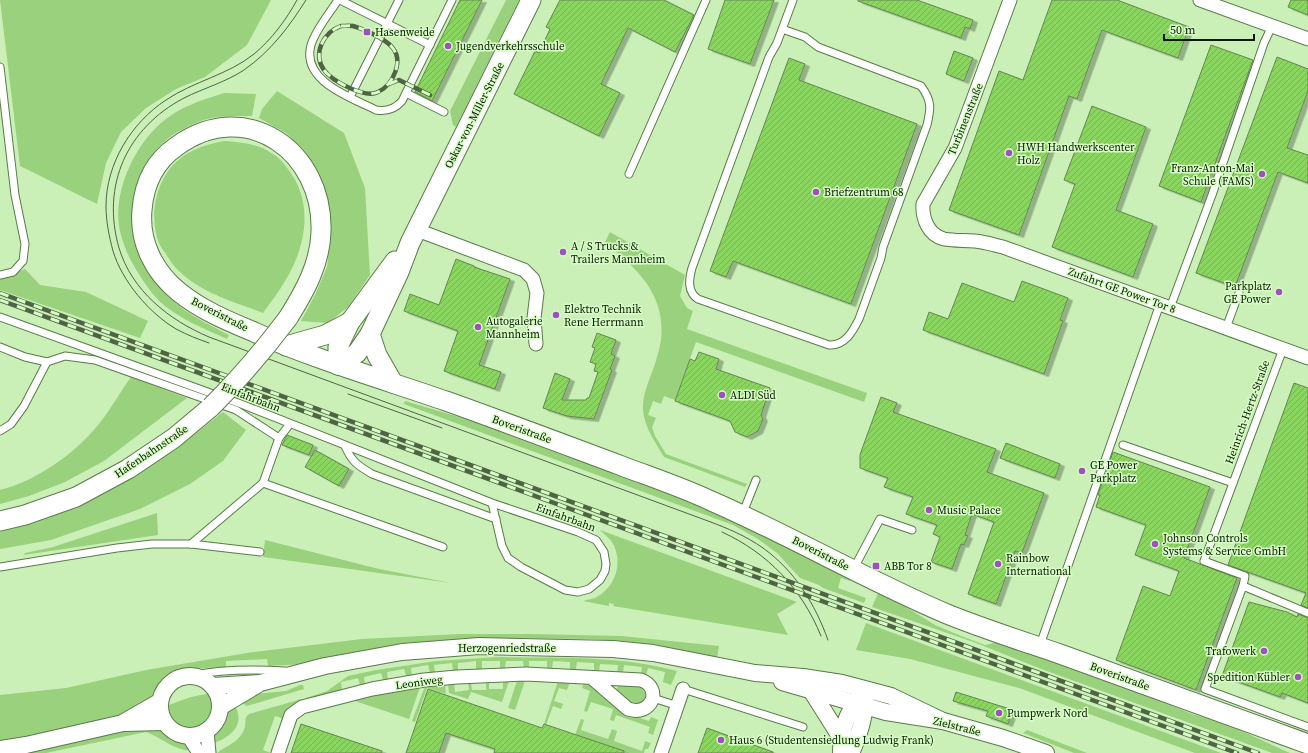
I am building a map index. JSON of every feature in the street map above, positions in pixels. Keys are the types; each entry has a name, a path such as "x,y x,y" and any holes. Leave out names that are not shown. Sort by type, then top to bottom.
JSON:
{"main road":[{"name":"Oskar-von-Miller-Straße","path":"338,365 357,353 370,334 399,272 413,236 531,0"},
{"name":"Boveristraße","path":"288,318 309,282 319,255 321,231 320,210 309,176 298,159 283,144 264,134 242,128 223,128 205,131 187,139 172,149 159,161 151,175 144,195 141,217 143,236 147,250 154,265 167,281 180,293 220,317 286,346 517,426 705,498 946,614 1039,647 1202,697 1308,744"},
{"name":"Oskar-von-Miller-Straße","path":"338,365 338,347 350,322 413,236"},
{"name":"Hafenbahnstraße","path":"0,521 24,515 76,497 121,473 174,438 211,407 241,378 288,318"},
{"path":"286,346 325,335 350,322"},
{"path":"370,334 377,356 393,383"}],"street":[{"name":"Turbinenstraße","path":"934,234 925,223 922,213 923,204 955,148 1010,0"},
{"path":"1203,1 1308,40"},
{"name":"Zufahrt GE Power Tor 8","path":"934,234 943,239 976,241 1003,247 1308,358"},
{"path":"413,236 524,270 533,279 537,293 534,318 536,344"},
{"name":"Herzogenriedstraße","path":"213,686 260,683 299,672 402,652 480,646 613,649 646,652 755,673 803,677 864,689 891,696 942,721"},
{"name":"Herzogenriedstraße","path":"755,673 812,692 860,704"},
{"name":"Leoniweg","path":"278,753 291,715 302,707 372,689 424,680 526,674 641,680 646,681 651,687 653,698"},
{"path":"193,675 201,677 213,686 219,696 220,707 215,722 206,731 198,735 188,736 172,730 164,722 160,712 159,702 161,694 171,682 185,676 193,675"},
{"path":"592,678 628,708 634,710 639,711 648,707 653,698"},
{"name":"Herzogenriedstraße","path":"220,707 260,683"},
{"path":"661,753 683,689"},
{"path":"851,753 859,730 860,704 864,689"},
{"path":"812,692 841,746"},
{"path":"123,723 159,702"},
{"path":"841,746 848,713 860,704"},
{"name":"Zielstraße","path":"860,704 886,712 942,721 1027,750 1046,753"},
{"path":"0,749 26,745 123,723 164,722"},
{"path":"206,731 209,753"},
{"path":"188,736 199,753"}],"lane":[{"path":"430,45 339,0 317,32 311,45 310,57 314,70 323,82 376,110 391,110 398,106 402,101 430,45 452,0"},
{"path":"350,97 399,0"},
{"path":"629,174 706,0"},
{"path":"782,29 805,37 818,47 922,86 928,95 930,105 927,126 883,247 881,258 859,319 855,327 846,338 836,345 830,345 698,299 693,294 690,286 690,275 695,260 769,57 777,43 782,29 793,0"},
{"path":"1039,647 1165,306 1214,188 1264,43 1272,26"},
{"path":"0,67 15,194 25,244 23,261 13,272 0,275"},
{"path":"406,93 444,112"},
{"path":"1226,328 1239,293"},
{"name":"Einfahrbahn","path":"0,317 241,404 492,503 578,532 596,540 604,552 606,564 605,571 600,580 589,589 578,592 565,590 521,567 508,558 502,546 492,503"},
{"path":"0,347 24,357 47,362 65,356 95,360 236,410 279,438"},
{"name":"Heinrich-Hertz-Straße","path":"1243,586 1245,576 1204,561 1283,349"},
{"path":"0,431 11,424 24,406 47,362"},
{"path":"191,544 263,483 279,438 290,424"},
{"path":"1123,445 1233,484"},
{"path":"346,446 356,465 372,474 496,519"},
{"path":"742,515 756,480"},
{"path":"263,483 443,547"},
{"path":"853,570 880,518 912,530"},
{"path":"0,568 117,548 152,544 191,544 260,552"},
{"path":"1308,613 1243,586 1202,697 1308,726"},
{"path":"193,675 210,672 259,670 299,672"},
{"path":"683,689 803,727"},
{"path":"653,698 678,706"}],"green space":[{"path":"0,0 271,0 247,45 205,77 176,89 146,108 121,132 106,163 97,204 20,166"},
{"path":"506,0 519,0 456,127 453,125 450,111"},
{"path":"277,91 344,133 365,188 370,275 348,307 328,323 301,321 315,295 327,267 331,235 329,205 319,174 305,151 286,133 259,118 262,109"},
{"path":"224,93 256,94 252,116 224,116 211,118 180,130 171,136 155,151 144,168 136,186 133,206 133,225 137,245 145,264 156,282 180,307 229,335 227,339 180,316 155,297 142,279 130,258 121,235 118,221 121,190 126,174 141,145 168,117 199,101"},
{"path":"224,141 256,146 277,157 288,169 295,180 303,203 304,228 299,252 280,290 263,313 227,300 193,283 173,265 160,245 156,232 154,220 155,208 160,185 173,165 192,151"},
{"path":"610,232 685,275 680,296 687,308 693,311 687,329 867,393 864,402 696,342 675,400 664,396 661,404 653,401 648,415 656,418 652,427 655,436 666,454 747,484 745,487 664,457 648,429 643,410 645,392 661,343 659,309 647,284 628,262 605,242"},
{"path":"25,269 40,285 86,292 148,321 140,338 0,290 0,278"},
{"path":"131,377 187,398 104,461 65,482 29,496 0,504 0,490 28,480 42,472 82,443 102,420"},
{"path":"405,401 486,425 703,505 851,578 850,581 841,578 838,588 866,598 864,603 800,578 777,553 758,539 733,525 404,404"},
{"path":"223,412 246,430 223,461 190,484 140,509 51,540 0,549 0,532 35,523 79,505 129,479 176,449"},
{"path":"157,513 158,535 24,555 25,553 53,547"},
{"path":"600,530 797,602 777,614 788,635 613,606 614,604 609,603 609,606 583,601 595,598 602,594 612,583 617,568 617,553 613,544"},
{"path":"265,540 379,569 451,583 263,557"},
{"path":"879,591 908,604 906,607 935,625 959,635 985,645 999,641 1037,654 1092,676 1129,688 1192,714 1224,723 1290,753 1272,753 1044,670 976,643 872,607"},
{"path":"866,623 1221,753 1195,753 1019,688 910,659 856,650"},
{"path":"459,634 622,636 719,646 717,659 658,645 624,641 590,639 470,638 406,643 354,652 304,664 268,666 267,659 226,661 226,667 182,669 171,673 161,683 152,698 128,713 59,731 0,743 0,695 66,688 146,670 253,652 362,639"},
{"path":"497,657 587,658 633,662 677,671 671,685 663,682 665,672 648,668 646,675 641,675 642,667 624,665 623,673 617,672 618,665 600,664 599,671 594,671 594,663 577,662 576,669 570,669 570,662 553,661 552,669 547,668 547,661 529,661 529,668 524,668 523,661 506,661 505,668 500,668 500,661 482,661 482,669 476,669 476,661 458,663 458,670 453,671 452,663 434,665 435,672 430,673 428,665 411,668 412,676 406,676 404,669 387,672 388,679 383,680 381,673 364,677 365,684 360,685 358,678 341,682 342,691 306,701 306,698 327,691 348,676 376,670 436,661"},
{"path":"486,681 489,681 489,689 503,689 503,681 509,681 502,702 471,692 468,699 449,693 448,684 454,683 455,692 469,690 468,682 471,682 472,690 486,690"},
{"path":"517,681 525,681 515,710 508,708"},
{"path":"558,681 570,682 567,690 559,688 554,701 563,704 561,709 553,706 546,725 544,724"},
{"path":"584,683 588,683 632,715 649,721 651,717 658,720 653,735 648,733 650,727 616,715 614,721 610,720 613,709 591,702 587,712 584,711 590,691 582,688"},
{"path":"445,684 446,694 427,688 415,722 412,721 425,686"},
{"path":"303,685 304,689 247,706 242,703 241,699 253,694 286,691"},
{"path":"619,685 640,687 645,693 645,700 635,706 616,692"},
{"path":"420,687 409,719 352,700"},
{"path":"211,693 215,705 213,715 206,723 196,727 186,728 176,726 169,718 166,706 191,697"},
{"path":"302,699 301,702 284,719 275,716 263,750 271,753 217,753 239,738 244,730 246,717 249,714"},
{"path":"234,704 239,718 234,730 224,738 211,744 214,734 222,723 227,712"},
{"path":"581,719 584,720 581,730 608,739 612,729 617,731 614,741 642,751 645,741 651,743 648,749 645,749 644,753 628,753 575,735"},
{"path":"146,727 177,737 192,750 175,747 146,732 46,753 13,753"},
{"path":"1027,730 1087,753 1074,753 1023,733"}],"building":[{"name":"Jugendverkehrsschule","path":"460,0 482,0 432,101 415,92"},
{"path":"560,0 664,0 694,15 675,52 628,28 601,84 620,93 599,136 514,94 535,51 539,53 550,29 546,27"},
{"path":"725,0 774,0 750,64 708,49"},
{"path":"858,0 917,0 973,20 970,29 965,27 961,38"},
{"path":"1052,0 1117,0 1189,27 1178,58 1102,30 1077,99 1069,96 1019,235 949,210 999,71 1023,80"},
{"path":"1291,0 1308,0 1308,15 1288,7"},
{"path":"1211,45 1253,60 1201,202 1159,186"},
{"path":"954,51 973,58 964,81 946,74"},
{"path":"1277,57 1308,69 1308,91 1287,148 1308,155 1308,183 1278,172 1235,287 1196,273"},
{"name":"Briefzentrum 68","path":"789,58 805,64 799,80 917,124 851,304 733,261 726,277 710,271"},
{"path":"1092,106 1146,127 1116,210 1153,224 1133,277 1052,247 1075,184 1064,180"},
{"path":"456,259 474,267 510,279 479,365 501,372 495,389 444,371 458,331 404,311 410,294 439,305"},
{"path":"1022,281 1068,298 1060,320 1063,321 1044,374 923,330 929,312 948,319 962,283 1014,302"},
{"path":"597,333 616,340 611,354 615,356 610,369 612,370 594,419 567,416 543,408 555,373 570,379 562,400 586,400 589,398 598,372 594,371 596,364 590,362 595,348 592,347"},
{"name":"ALDI Süd","path":"699,352 719,359 716,369 770,388 761,415 763,419 758,431 747,437 735,432 730,421 675,401 690,359 695,361"},
{"path":"1294,383 1308,388 1308,608 1301,605 1306,593 1228,565"},
{"path":"881,397 897,403 893,412 996,449 987,472 1044,493 1022,553 1015,551 996,604 968,594 994,522 972,514 965,535 968,536 964,545 961,544 952,569 931,562 940,537 933,534 937,525 906,514 913,497 884,487 888,478 860,468 860,455"},
{"path":"287,435 313,445 309,455 282,445"},
{"path":"1006,443 1060,464 1055,478 1000,458"},
{"path":"315,450 349,469 339,486 305,467"},
{"path":"1113,452 1210,487 1184,558 1237,578 1196,690 1116,660 1143,586 1170,596 1179,571 1135,555 1146,525 1096,507 1100,495 1098,495"},
{"name":"Trafowerk","path":"1249,602 1287,612 1297,617 1298,614 1308,618 1308,703 1282,693 1280,697 1222,676"},
{"path":"428,689 542,728 544,724 624,751 624,753 494,753 495,749 446,733 439,753 406,753"},
{"path":"956,692 1013,710 1008,724 986,716 988,711 953,701"},
{"path":"301,724 382,751 381,753 291,753"},
{"name":"Haus 6 (Studentensiedlung Ludwig Frank)","path":"707,728 773,752 773,753 698,753"}],"tram line":[{"path":"209,343 176,329 156,314 138,295 123,274 113,251 107,223 106,206 110,175 123,146 142,120 153,109 177,93 222,73 254,54 278,29 297,0"},
{"path":"306,0 279,38 254,63 237,74 184,98 164,110 147,125 134,142 123,161 117,181 114,202 114,225 119,248 125,263 133,278 143,291 166,313 209,337 708,521 743,536 763,548 774,557 785,567 803,589 817,614 828,640"},
{"path":"348,394 442,428"},
{"path":"722,532 754,550 782,574 804,603 821,636"}],"railway":[{"path":"341,26 354,26 369,32 391,46 397,58 397,65 392,78 383,89 372,94 357,91 341,84 324,70 319,57 322,44 329,33 341,26"},
{"path":"389,84 399,80 430,95"},
{"path":"0,293 1258,753"},
{"path":"0,300 1237,753"}],"place":[{"name":"Hasenweide","path":"367,32"},
{"name":"Jugendverkehrsschule","path":"448,46"},
{"name":"HWH Handwerkscenter Holz","path":"1009,153"},
{"name":"Franz-Anton-Mai Schule (FAMS)","path":"1262,174"},
{"name":"Briefzentrum 68","path":"816,192"},
{"name":"A / S Trucks & Trailers Mannheim","path":"563,252"},
{"name":"Parkplatz GE Power","path":"1279,292"},
{"name":"Elektro Technik Rene Herrmann","path":"556,315"},
{"name":"Autogalerie Mannheim","path":"478,327"},
{"name":"ALDI Süd","path":"722,395"},
{"name":"GE Power Parkplatz","path":"1082,471"},
{"name":"Music Palace","path":"929,510"},
{"name":"Johnson Controls Systems & Service GmbH","path":"1155,544"},
{"name":"Rainbow International","path":"998,564"},
{"name":"ABB Tor 8","path":"876,566"},
{"name":"Trafowerk","path":"1264,651"},
{"name":"Spedition Kübler","path":"1298,677"},
{"name":"Pumpwerk Nord","path":"999,713"},
{"name":"Haus 6 (Studentensiedlung Ludwig Frank)","path":"721,740"}]}
